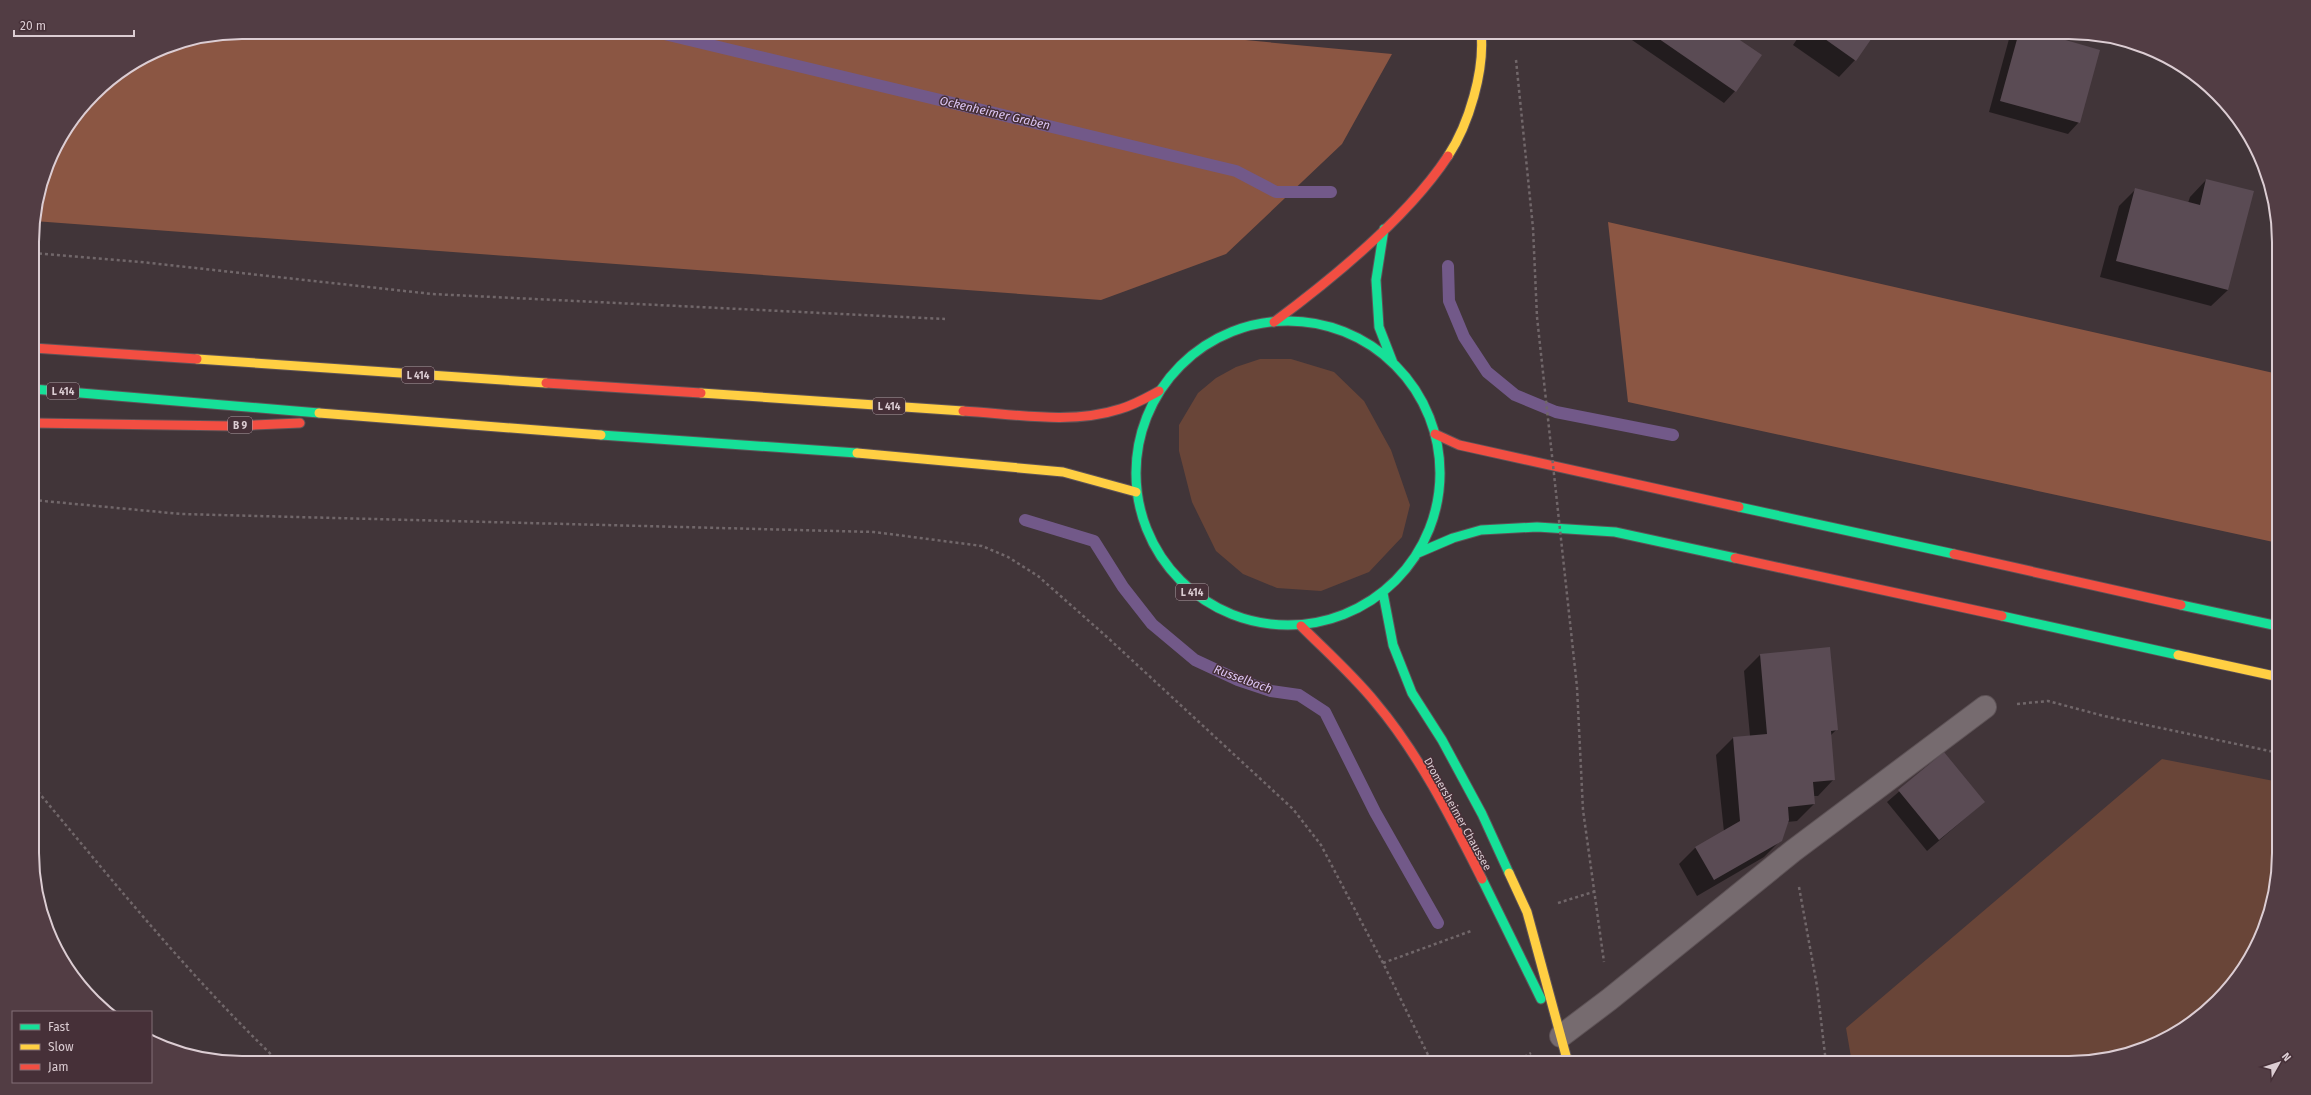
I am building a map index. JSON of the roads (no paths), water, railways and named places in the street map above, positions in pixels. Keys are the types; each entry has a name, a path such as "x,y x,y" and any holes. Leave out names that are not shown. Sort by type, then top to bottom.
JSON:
{"main road":[{"path":"1274,322 1313,293 1384,229 1434,178 1457,142 1477,85 1483,52 1482,39"},
{"path":"1384,229 1376,280 1377,303 1379,327 1393,363"},
{"name":"L 414","path":"1300,321 1325,326 1350,334 1372,347 1393,363 1411,384 1425,408 1435,434 1440,464 1438,495 1431,525 1418,553 1402,574 1383,593 1358,609 1330,620 1301,626 1262,624 1225,612 1192,592 1165,564 1146,530 1136,492 1136,457 1142,430 1159,391 1173,372 1208,342 1251,325 1274,322 1300,321"},
{"name":"L 414","path":"39,348 944,410 1072,416 1106,413 1132,405 1159,391"},
{"name":"L 414","path":"39,390 387,419 867,454 1063,472 1126,488 1136,492"},
{"name":"B 9","path":"39,423 232,426 387,419"},
{"path":"1435,434 1459,445 2272,625"},
{"path":"1418,553 1456,536 1490,529 1518,528 1615,532 2272,676"},
{"name":"Dromersheimer Chaussee","path":"1383,593 1394,645 1412,693 1442,740 1482,814 1527,912 1566,1056"},
{"name":"Dromersheimer Chaussee","path":"1301,626 1384,713 1414,759 1454,828 1561,1036"}],"lane":[{"path":"1561,1036 1610,999 1793,851 1985,707"}],"waterway":[{"name":"Ockenheimer Graben","path":"685,39 1236,171 1276,192 1331,192"},
{"name":"Ockenheimer Graben","path":"1448,266 1449,301 1464,337 1487,372 1515,395 1556,412 1673,435"},
{"name":"Russelbach","path":"1025,520 1094,541 1123,587 1152,624 1195,660 1238,680 1271,691 1299,695 1325,712 1375,812 1438,923"}]}
